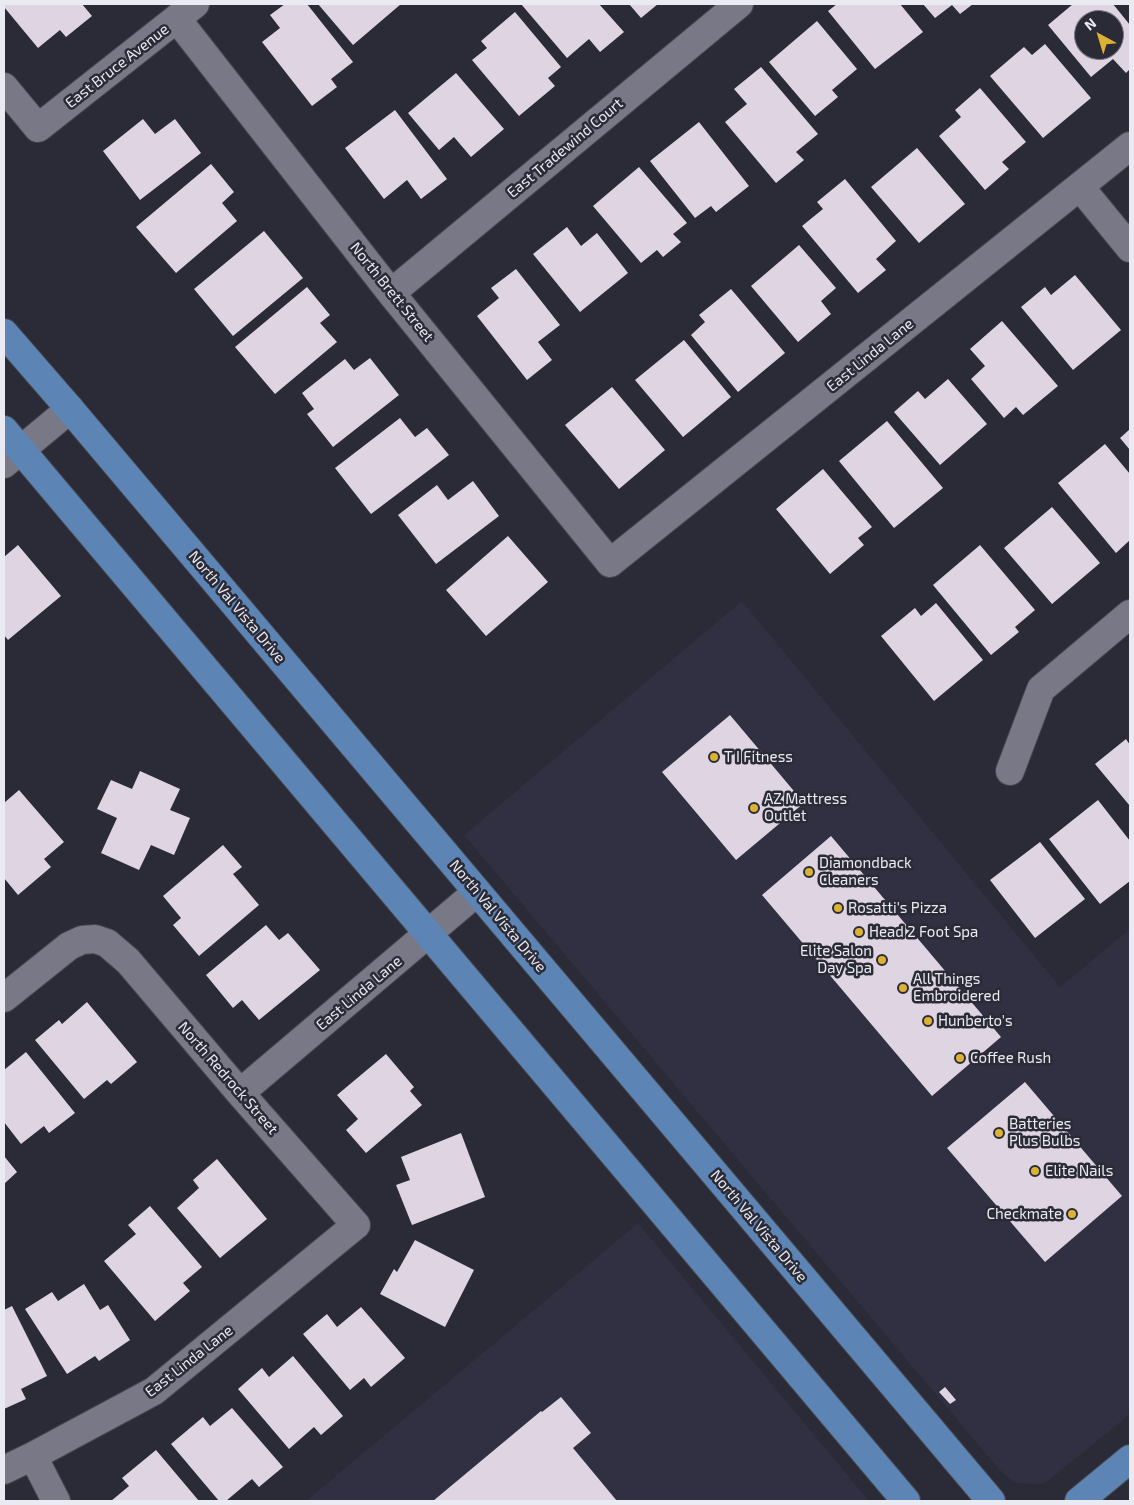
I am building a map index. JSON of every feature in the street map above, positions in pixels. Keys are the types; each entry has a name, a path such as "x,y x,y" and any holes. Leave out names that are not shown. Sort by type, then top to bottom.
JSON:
{"main road":[{"name":"North Val Vista Drive","path":"4,333 14,352 70,409 991,1501"},
{"path":"9,448 428,935 906,1501"},
{"path":"1079,1501 1130,1459"}],"street":[{"name":"East Tradewind Court","path":"391,293 739,4"},
{"name":"North Brett Street","path":"186,11 391,293 610,563"},
{"name":"East Bruce Avenue","path":"4,87 38,128 186,11"},
{"name":"East Linda Lane","path":"610,563 1130,146"},
{"path":"1080,187 1130,248"},
{"path":"9,448 70,409"},
{"path":"1010,771 1041,689 1129,617"},
{"name":"East Linda Lane","path":"240,1093 478,892"},
{"name":"North Redrock Street","path":"4,998 69,946 82,940 95,938 107,943 128,961 240,1093 356,1225"},
{"name":"East Linda Lane","path":"4,1470 154,1391 356,1225"},
{"path":"33,1456 56,1501"}],"shaded area":[{"path":"742,601 1060,987 1130,929 1130,1414 1048,1481 1039,1484 1017,1483 998,1468 464,835"},
{"path":"638,1223 869,1501 306,1501"}],"building":[{"path":"4,4 82,4 92,16 66,37 60,30 38,48 4,7"},
{"path":"285,4 307,4 353,62 331,79 337,87 312,106 262,42 280,28 270,15"},
{"path":"318,4 401,4 353,45"},
{"path":"521,4 599,4 624,32 600,52 589,39 567,58"},
{"path":"629,4 658,4 641,18"},
{"path":"837,4 900,4 923,32 875,69 828,11"},
{"path":"923,4 973,4 960,14 952,5 935,18"},
{"path":"1073,4 1113,4 1118,10 1074,10 1074,56 1048,25"},
{"path":"515,12 561,67 548,78 555,86 519,116 472,60 487,48 481,41"},
{"path":"1124,18 1130,25 1130,69 1126,73 1114,60 1124,60"},
{"path":"817,21 857,69 832,90 838,97 815,116 769,62"},
{"path":"1045,44 1091,98 1043,138 990,76 1024,47 1032,55"},
{"path":"1077,60 1112,60 1091,77"},
{"path":"761,67 818,134 796,152 804,160 776,183 725,122 747,104 734,89"},
{"path":"456,73 504,129 471,157 454,137 439,150 408,113"},
{"path":"980,88 1026,142 1002,162 1009,169 985,190 939,136 961,117 955,110"},
{"path":"395,110 447,179 421,199 407,180 384,199 345,148"},
{"path":"143,119 155,134 175,119 201,153 140,200 103,151"},
{"path":"699,122 749,186 716,212 711,206 695,218 650,161"},
{"path":"917,148 965,204 919,243 871,187"},
{"path":"211,164 234,192 222,203 237,221 176,273 136,227"},
{"path":"639,167 687,223 673,234 681,242 663,257 657,250 641,263 593,206"},
{"path":"845,179 896,241 876,259 886,270 858,293 802,226 823,209 817,202"},
{"path":"567,227 581,246 597,233 628,273 580,312 533,254"},
{"path":"264,231 303,278 233,336 194,289"},
{"path":"799,245 836,288 821,301 831,314 798,342 751,286"},
{"path":"516,269 560,325 538,342 552,360 527,380 477,316 499,298 491,288"},
{"path":"1075,275 1121,330 1073,370 1021,307 1045,287 1051,295"},
{"path":"307,287 330,315 320,323 337,342 275,394 235,347"},
{"path":"731,289 785,353 738,392 691,335 705,322 699,315"},
{"path":"1002,321 1058,386 1023,415 1016,407 1004,418 971,379 985,366 970,349"},
{"path":"684,340 731,397 683,437 635,380"},
{"path":"370,358 399,395 333,447 307,414 314,409 302,393 345,359 354,370"},
{"path":"948,379 987,424 940,465 894,412 918,391 925,399"},
{"path":"612,387 665,450 619,489 565,425"},
{"path":"400,418 415,437 427,428 449,455 371,514 335,468"},
{"path":"887,421 943,488 894,528 839,461"},
{"path":"1130,429 1130,450 1120,438"},
{"path":"1105,444 1130,474 1130,540 1116,553 1058,483"},
{"path":"823,469 872,527 858,538 864,545 830,574 776,509"},
{"path":"473,481 499,516 436,564 398,515 437,485 448,500"},
{"path":"1052,507 1100,563 1052,604 1004,548"},
{"path":"508,536 548,582 486,636 446,590"},
{"path":"18,545 61,596 8,640 4,635 4,557"},
{"path":"980,545 1035,610 1015,627 1019,632 991,655 933,585"},
{"path":"936,603 983,660 934,701 881,636 915,608 921,616"},
{"path":"730,715 804,803 736,860 662,772"},
{"path":"1126,739 1130,745 1130,806 1095,764"},
{"path":"140,771 180,789 170,810 190,818 174,855 151,845 139,870 101,853 117,818 97,809 111,780 132,789"},
{"path":"19,790 64,842 44,859 51,867 18,895 4,878 4,803"},
{"path":"1098,800 1130,841 1130,881 1100,904 1049,839"},
{"path":"831,836 1001,1037 932,1096 762,895"},
{"path":"1040,842 1085,899 1035,938 990,880"},
{"path":"223,845 242,867 233,874 259,905 199,956 173,925 181,918 163,896"},
{"path":"266,925 279,940 288,933 320,970 259,1020 242,1000 233,1008 206,975"},
{"path":"87,1002 137,1062 111,1084 107,1080 84,1099 35,1040 59,1020 62,1024"},
{"path":"26,1052 75,1113 49,1133 44,1126 21,1144 4,1122 4,1070"},
{"path":"386,1054 414,1087 410,1091 422,1105 366,1153 346,1130 358,1119 337,1095"},
{"path":"1025,1082 1122,1196 1045,1262 947,1148"},
{"path":"461,1133 485,1197 412,1225 396,1185 410,1180 401,1157"},
{"path":"4,1156 17,1172 4,1184"},
{"path":"217,1159 267,1219 220,1258 177,1208 199,1188 193,1180"},
{"path":"150,1206 202,1267 183,1283 190,1291 155,1321 104,1261 136,1234 128,1225"},
{"path":"415,1240 474,1270 445,1327 380,1294 394,1269 397,1272"},
{"path":"84,1284 100,1310 108,1305 130,1340 99,1361 95,1356 67,1374 25,1309 52,1292 58,1301"},
{"path":"12,1306 47,1376 21,1389 26,1399 4,1409 4,1310"},
{"path":"361,1307 405,1358 371,1387 364,1378 350,1390 303,1334 327,1314 337,1327"},
{"path":"293,1356 343,1416 321,1435 314,1427 289,1449 238,1389 262,1368 269,1377"},
{"path":"945,1387 956,1400 950,1404 939,1392"},
{"path":"561,1397 591,1433 573,1448 617,1501 433,1501 541,1411"},
{"path":"232,1408 283,1467 259,1487 252,1479 226,1501 219,1501 171,1444 203,1417 210,1426"},
{"path":"156,1450 199,1501 111,1501 129,1486 122,1478"}],"place":[{"name":"T I Fitness","path":"714,757"},
{"name":"AZ Mattress Outlet","path":"754,808"},
{"name":"Diamondback Cleaners","path":"809,872"},
{"name":"Rosatti's Pizza","path":"838,908"},
{"name":"Head 2 Foot Spa","path":"859,932"},
{"name":"Elite Salon Day Spa","path":"882,960"},
{"name":"All Things Embroidered","path":"903,988"},
{"name":"Hunberto's","path":"928,1021"},
{"name":"Coffee Rush","path":"960,1058"},
{"name":"Batteries Plus Bulbs","path":"999,1133"},
{"name":"Elite Nails","path":"1035,1171"},
{"name":"Checkmate","path":"1072,1214"}]}
